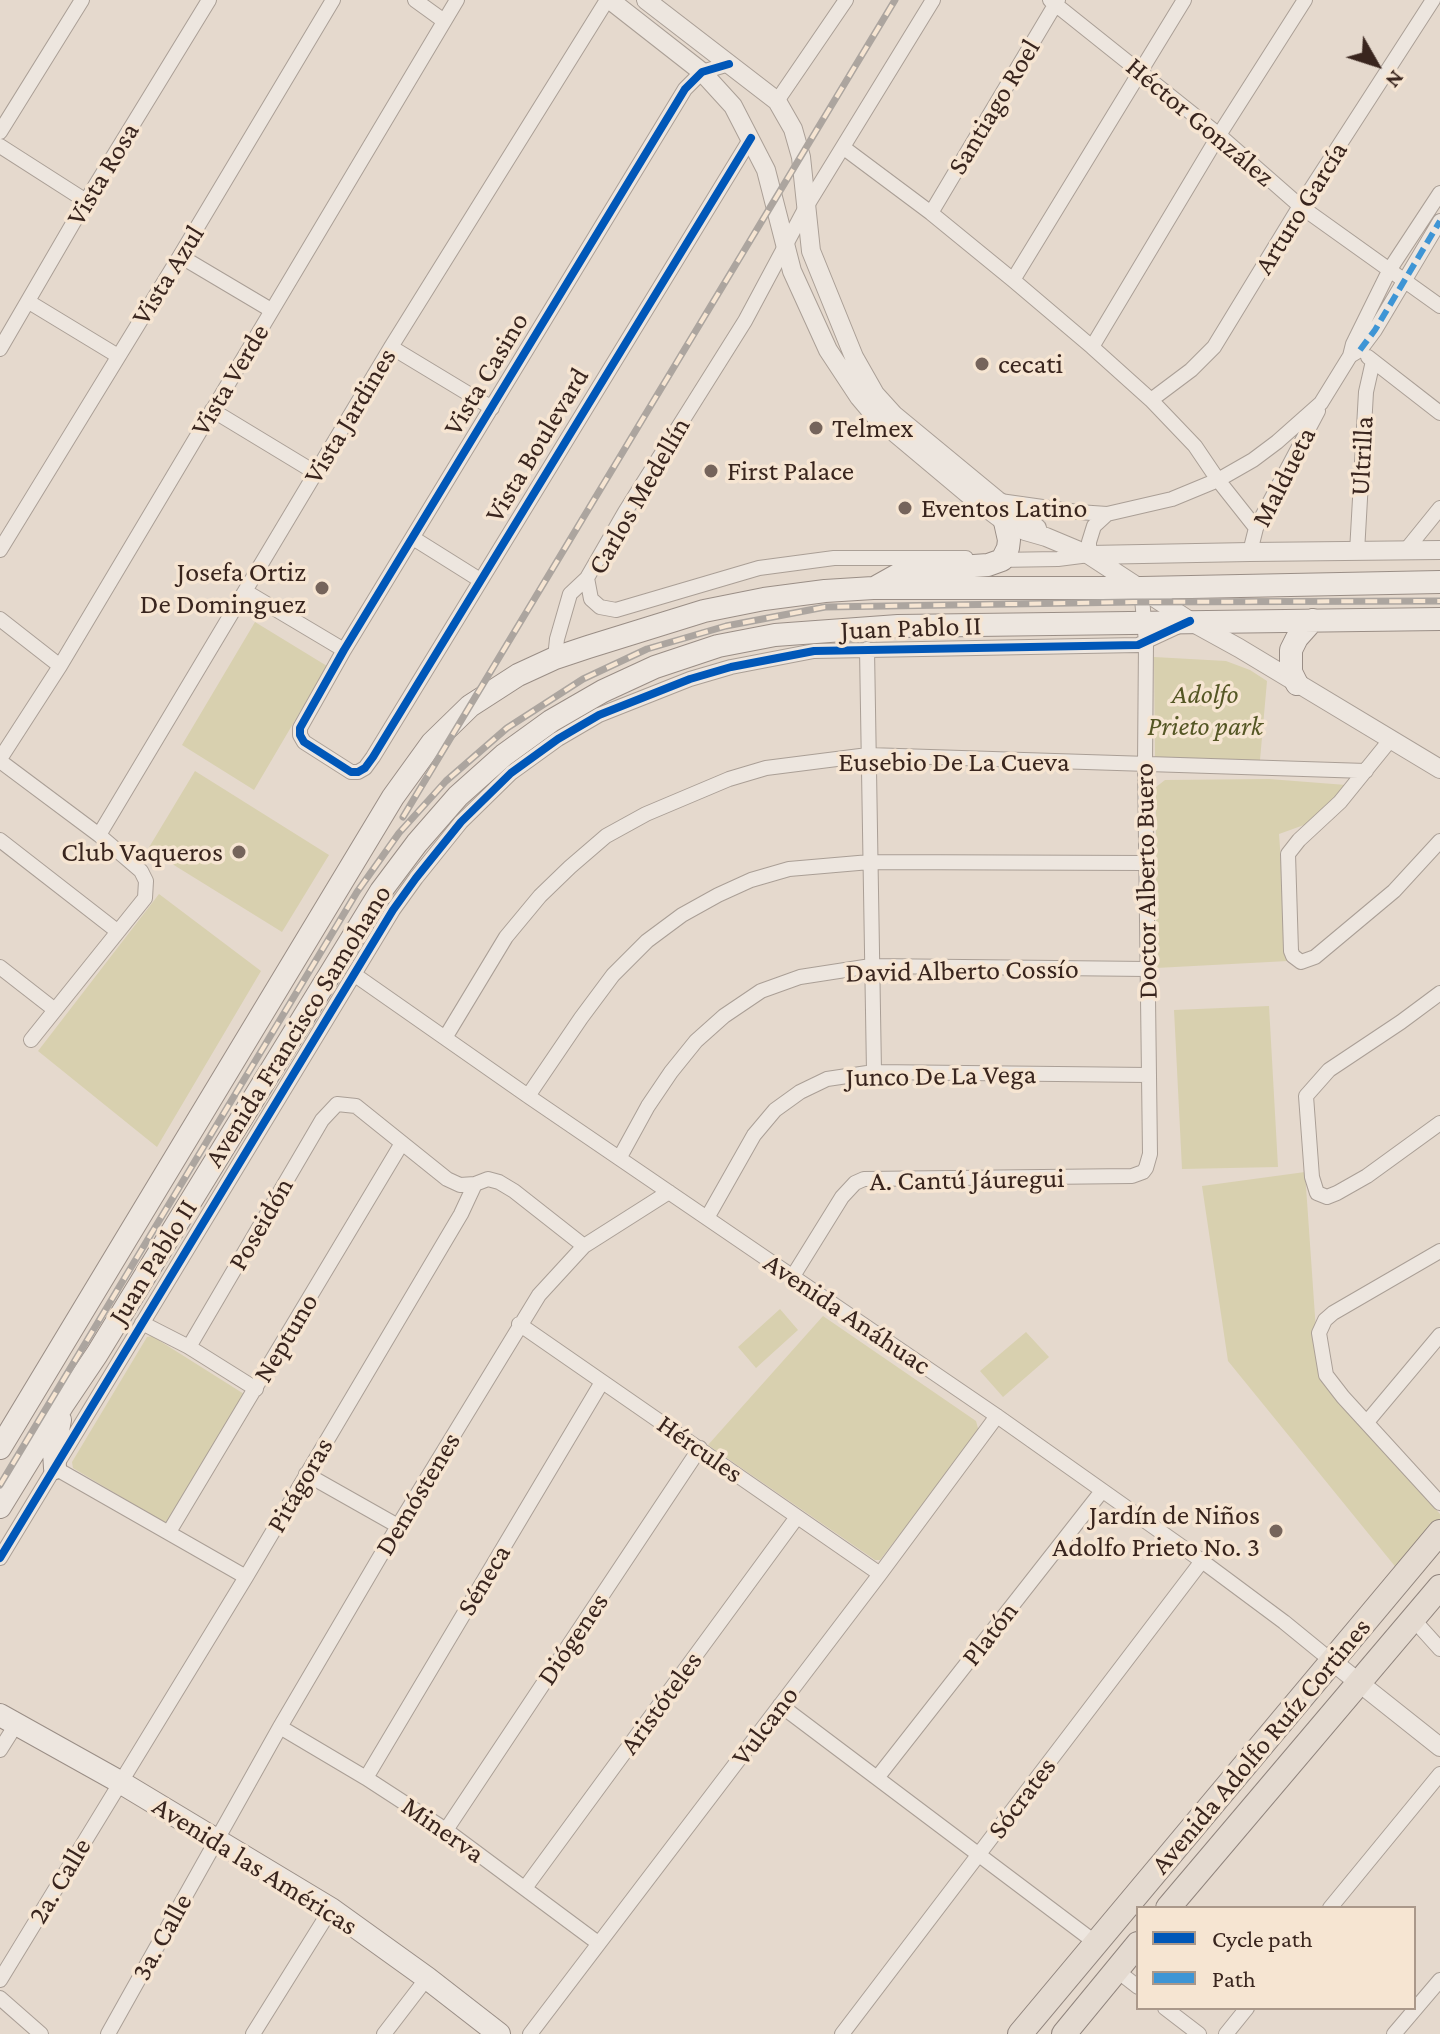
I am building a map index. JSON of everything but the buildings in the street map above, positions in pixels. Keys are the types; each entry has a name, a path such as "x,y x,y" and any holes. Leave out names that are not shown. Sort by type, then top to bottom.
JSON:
{"main road":[{"path":"873,588 901,573 988,565 1002,560 1009,540 1005,522"},
{"name":"Juan Pablo II","path":"0,1448 393,797 432,743 470,706 518,675 555,658 704,611 825,591 1440,582"},
{"name":"Juan Pablo II","path":"0,1507 381,891 458,796 504,755 551,721 603,691 655,667 718,646 775,635 883,627 1146,632 1190,621 1440,619"},
{"path":"1297,684 1291,672 1291,650 1313,620"},
{"path":"55,1468 54,1451 64,1403"},
{"name":"Avenida Adolfo Ruíz Cortines","path":"1020,2034 1440,1532"},
{"name":"Avenida Adolfo Ruíz Cortines","path":"1170,1906 1440,1587"},
{"name":"Avenida las Américas","path":"8,1719 120,1782 331,1909 499,2034"},
{"path":"1064,2034 1136,1946"}],"street":[{"path":"0,132 82,0"},
{"name":"Vista Rosa","path":"0,349 209,0"},
{"name":"Vista Azul","path":"0,550 333,0"},
{"path":"415,0 444,21"},
{"name":"Vista Verde","path":"0,760 60,666 457,0"},
{"path":"608,0 702,72 733,106 766,170 792,271 828,350 859,397 885,424 1005,522 1089,555 1190,621 1440,769"},
{"name":"Vista Jardines","path":"99,835 391,347 608,0"},
{"path":"646,0 777,101 793,129 801,157 811,251 854,357 875,394 894,415 1046,537"},
{"path":"777,101 846,0"},
{"name":"Carlos Medellín","path":"933,0 806,207 745,321 587,578 591,599 600,607 616,610 759,568 834,558 1002,560 1089,555"},
{"path":"1013,280 1184,0"},
{"path":"1092,347 1219,135 1305,0"},
{"name":"Arturo García","path":"1151,400 1191,370 1214,347 1300,206 1433,0"},
{"name":"Héctor González","path":"1054,1 1219,135 1300,206 1440,306"},
{"name":"Santiago Roel","path":"931,213 1054,1"},
{"path":"702,72 729,64"},
{"name":"Vista Casino","path":"300,728 344,650 685,89 702,72"},
{"name":"Vista Boulevard","path":"300,728 304,742 351,772 365,768 751,138"},
{"path":"0,146 86,201"},
{"path":"844,148 1013,280 1151,400 1195,446 1256,528"},
{"path":"766,170 806,207"},
{"path":"997,500 1107,514 1172,499 1218,480 1253,460 1321,403 1354,350 1390,269 1440,193"},
{"path":"1354,350 1375,330 1440,221"},
{"path":"180,256 271,310"},
{"path":"29,302 118,356"},
{"path":"391,347 492,408"},
{"path":"1354,350 1440,413"},
{"name":"Ultrilla","path":"1357,552 1366,392 1373,361"},
{"name":"Maldueta","path":"1250,552 1256,528 1321,403"},
{"path":"212,410 316,473"},
{"path":"1406,550 1440,508"},
{"path":"1089,555 1094,526 1107,514"},
{"path":"413,538 480,580"},
{"path":"1089,555 1440,550"},
{"path":"555,658 570,594 587,578"},
{"name":"Doctor Alberto Buero","path":"1141,588 1146,632 1145,863 1150,1154 1143,1172"},
{"path":"245,591 344,650"},
{"path":"0,619 60,666"},
{"name":"Avenida Francisco Samohano","path":"0,1558 393,910 461,822 511,773 558,739 599,715 690,679 773,658 814,651 867,649 1138,645 1146,632"},
{"path":"867,649 874,1072"},
{"path":"1391,739 1340,802 1288,854 1291,951 1296,960 1301,962 1315,957 1394,891 1440,841"},
{"name":"Eusebio De La Cueva","path":"445,1038 506,937 540,896 606,836 682,797 766,768 868,755 1366,771"},
{"path":"0,760 141,871 147,890 145,898 31,1040"},
{"path":"0,840 117,931"},
{"path":"528,1096 613,975 647,941 682,915 751,880 789,869 870,862 1145,863"},
{"name":"David Alberto Cossío","path":"620,1157 648,1106 696,1041 724,1016 761,991 800,977 871,966 1147,969"},
{"path":"0,967 55,1010"},
{"name":"Avenida Anáhuac","path":"355,975 997,1416 1202,1561 1333,1662"},
{"path":"1440,993 1329,1070 1306,1096 1312,1177 1317,1193 1327,1197 1367,1176 1440,1123"},
{"name":"Junco De La Vega","path":"707,1218 754,1135 775,1110 800,1092 827,1079 874,1072 1148,1075"},
{"name":"Poseidón","path":"189,1347 322,1120 337,1104 356,1106 402,1143"},
{"path":"402,1143 447,1179 460,1185 488,1179 499,1182 584,1246"},
{"name":"Neptuno","path":"169,1532 402,1143"},
{"name":"A. Cantú Jáuregui","path":"793,1276 842,1197 855,1183 864,1179 1132,1176 1143,1172"},
{"name":"Pitágoras","path":"120,1782 455,1225 475,1184"},
{"name":"Demóstenes","path":"217,1840 398,1526 539,1295 584,1246 669,1192"},
{"path":"1440,1251 1333,1313 1319,1333 1326,1375 1440,1503"},
{"path":"142,1323 189,1347 256,1389"},
{"name":"Hércules","path":"519,1324 880,1574"},
{"path":"1367,1422 1440,1335"},
{"name":"Séneca","path":"366,1778 602,1382"},
{"name":"Vulcano","path":"530,2034 997,1416"},
{"name":"Diógenes","path":"446,1830 700,1448"},
{"path":"55,1468 246,1577"},
{"path":"306,1474 398,1526"},
{"name":"Platón","path":"877,1778 1102,1491"},
{"name":"Aristóteles","path":"525,1888 797,1517"},
{"name":"Sócrates","path":"842,2034 1202,1561"},
{"path":"1413,1619 1440,1649"},
{"path":"1333,1662 1440,1747"},
{"path":"780,1705 1096,1943"},
{"path":"0,1750 8,1719"},
{"name":"Minerva","path":"280,1727 446,1830 598,1943"},
{"path":"1332,1906 1440,1774"},
{"name":"2a. Calle","path":"0,1980 120,1782"},
{"name":"3a. Calle","path":"108,2034 217,1840"},
{"path":"253,2034 331,1909"},
{"path":"1116,1970 1136,1985"},
{"path":"384,2034 427,1978"},
{"path":"1416,2008 1440,1980"},
{"path":"0,1998 41,2034"},
{"path":"1168,2010 1199,2034"},
{"path":"1226,2034 1245,2010"},
{"path":"1394,2034 1414,2010"}],"green space":[{"path":"255,622 327,666 254,790 182,745"},
{"name":"Adolfo Prieto park","path":"1154,657 1226,661 1250,670 1267,681 1260,760 1155,760"},
{"name":"Club Vaqueros","path":"195,771 329,855 282,932 148,849"},
{"path":"1269,779 1346,785 1330,809 1304,825 1279,834 1288,961 1156,968 1156,787 1165,780"},
{"path":"159,894 261,971 157,1147 38,1051"},
{"path":"1269,1006 1278,1167 1182,1169 1174,1010"},
{"path":"1305,1172 1319,1374 1440,1514 1440,1526 1398,1570 1228,1361 1202,1186"},
{"path":"780,1309 798,1330 756,1368 738,1347"},
{"path":"823,1316 976,1421 979,1432 880,1560 875,1560 708,1445"},
{"path":"1026,1332 1049,1357 1003,1397 980,1371"},
{"path":"152,1336 244,1394 245,1399 168,1525 73,1468 72,1462 147,1337"}],"railway":[{"path":"403,817 895,0"},
{"path":"0,1485 357,892 399,833 446,781 507,728 583,679 647,649 726,626 825,607 1440,601"}],"marked path":[{"path":"1360,350 1440,221"}],"cycle path":[{"path":"729,64 702,72 685,89 344,650 300,728 304,742 351,772 365,768 751,138"},
{"path":"0,1558 393,910 461,822 511,773 558,739 599,715 690,679 731,667 814,651 1138,645 1190,621"}],"place":[{"name":"cecati","path":"982,364"},
{"name":"Telmex","path":"816,428"},
{"name":"First Palace","path":"711,471"},
{"name":"Eventos Latino","path":"905,508"},
{"name":"Josefa Ortiz De Dominguez","path":"322,588"},
{"name":"Club Vaqueros","path":"239,852"},
{"name":"Jardín de Niños Adolfo Prieto No. 3","path":"1276,1531"}]}
